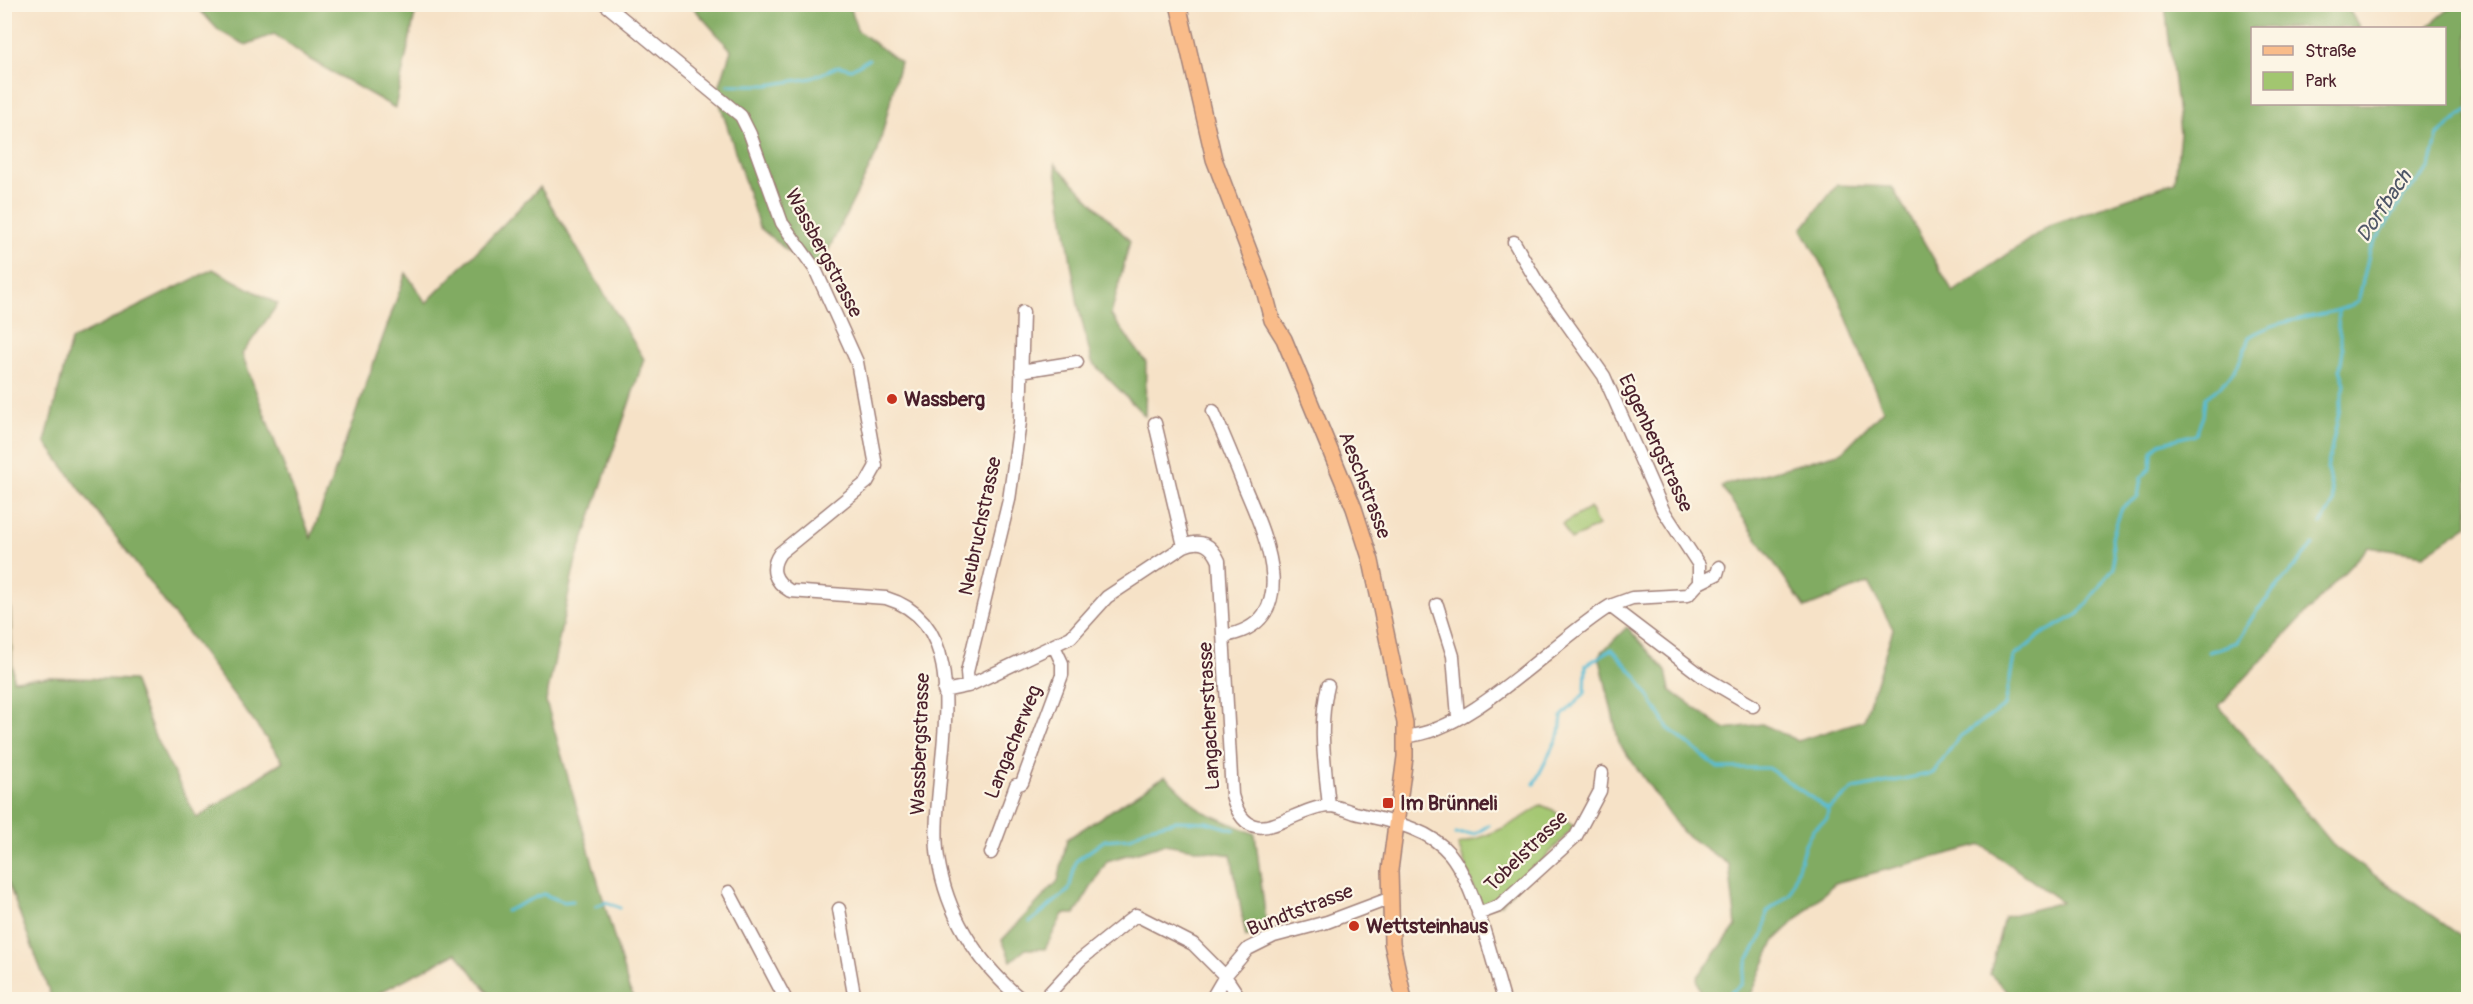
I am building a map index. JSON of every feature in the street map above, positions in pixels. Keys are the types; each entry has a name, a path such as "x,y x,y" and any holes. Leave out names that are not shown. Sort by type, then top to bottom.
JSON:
{"main road":[{"name":"Aeschstrasse","path":"1178,4 1218,170 1264,290 1272,320 1284,339 1305,388 1354,508 1371,561 1406,736 1390,870 1394,962 1404,999"}],"street":[{"name":"Wassbergstrasse","path":"604,4 741,117 750,134 782,223 815,269 857,362 876,466 867,482 780,553 774,562 774,573 779,584 790,591 886,598 913,610 926,621 940,649 944,691 936,841 946,894 969,942 986,966 1022,999"},
{"name":"Eggenbergstrasse","path":"1514,242 1536,280 1604,376 1663,510 1699,565 1699,584"},
{"name":"Neubruchstrasse","path":"968,686 967,672 1009,500 1020,422 1023,312"},
{"path":"1021,371 1077,362"},
{"path":"1213,411 1268,543 1273,569 1269,601 1259,619 1240,633 1224,636"},
{"path":"944,691 968,686 1054,646 1078,630 1107,597 1185,546 1155,423"},
{"name":"Langacherstrasse","path":"1185,546 1194,542 1204,543 1214,550 1219,561 1232,795 1237,812 1249,825 1262,827 1329,806"},
{"path":"1406,736 1429,733 1486,700 1610,606 1632,598 1688,595 1699,584 1717,574 1719,567"},
{"path":"1437,605 1453,656 1458,717"},
{"path":"1610,606 1702,676 1753,706"},
{"name":"Langacherweg","path":"991,853 1016,785 1022,783 1062,675 1062,663 1054,646"},
{"path":"1328,686 1323,705 1323,728 1329,806 1426,835 1450,854 1458,866 1478,914 1504,999"},
{"name":"Tobelstrasse","path":"1478,914 1499,906 1576,836 1600,791 1602,773"},
{"path":"729,892 786,999"},
{"name":"Bundtstrasse","path":"1211,999 1225,976 1248,949 1274,936 1327,922 1391,898"},
{"path":"839,909 855,999"},
{"path":"1043,999 1080,960 1136,915 1193,944 1225,976 1241,999"}],"green space":[{"path":"195,5 417,5 395,108 309,59 274,34 246,45 219,31"},
{"path":"691,5 850,5 857,30 900,62 878,151 816,275 759,227 717,94 731,50"},
{"path":"2165,5 2346,5 2359,27 2251,27 2251,105 2446,105 2446,27 2427,27 2454,5 2468,5 2468,525 2424,555 2368,547 2219,706 2336,848 2468,941 2468,999 2015,999 1990,974 2004,917 2062,902 1982,845 1835,883 1774,941 1749,999 1702,999 1697,978 1736,926 1729,865 1682,832 1619,743 1599,655 1627,627 1666,671 1670,690 1725,729 1762,724 1798,741 1864,720 1893,629 1868,583 1805,608 1721,486 1842,452 1883,410 1837,294 1802,229 1837,185 1892,187 1953,292 2050,225 2175,182 2180,133"},
{"path":"1055,164 1130,241 1111,315 1146,362 1145,416 1092,362 1078,305"},
{"path":"540,187 644,359 575,564 546,701 629,989 635,999 494,999 456,953 367,999 52,999 5,875 5,597 10,597 13,680 50,677 133,680 155,737 197,818 283,761 45,442 71,340 213,269 278,304 242,354 311,538 406,273 426,303"},
{"path":"1590,508 1598,526 1571,540 1562,524"},
{"path":"1165,776 1200,810 1255,834 1267,929 1246,937 1231,855 1164,844 1107,861 1075,914 1063,914 1045,949 1026,949 1011,961 1002,940 1058,881 1067,839"},
{"path":"1541,805 1553,810 1574,827 1501,904 1481,909 1458,845 1501,829"}],"waterway":[{"path":"728,85 768,85 812,78 839,66 851,69 869,59"},
{"name":"Dorfbach","path":"1721,1000 1741,985 1748,960 1764,933 1767,912 1790,894 1805,844 1813,829 1827,819 1828,809 1854,789 1933,773 1959,737 2005,706 2014,657 2042,634 2079,614 2114,567 2112,537 2122,507 2138,497 2141,478 2151,468 2152,451 2160,443 2196,434 2203,416 2205,398 2234,372 2249,337 2276,325 2331,312 2358,302 2370,250 2405,195 2430,167 2438,135 2468,110"},
{"path":"2321,524 2334,502 2327,469 2345,384 2340,369 2343,349 2338,327 2339,311"},
{"path":"2209,652 2237,642 2255,613 2313,545"},
{"path":"1534,784 1560,733 1562,716 1585,693 1586,665 1612,649 1637,677 1668,728 1718,768 1768,768 1828,809"},
{"path":"1030,922 1069,890 1076,861 1105,840 1130,838 1146,828 1176,821 1206,822 1235,830"},
{"path":"1456,834 1475,834 1489,825"},
{"path":"506,911 543,894 564,902 573,901"},
{"path":"596,906 607,902 620,908"}],"place":[{"name":"Wassberg","path":"892,399"},
{"name":"Im Brünneli","path":"1388,803"},
{"name":"Wettsteinhaus","path":"1354,926"}]}
